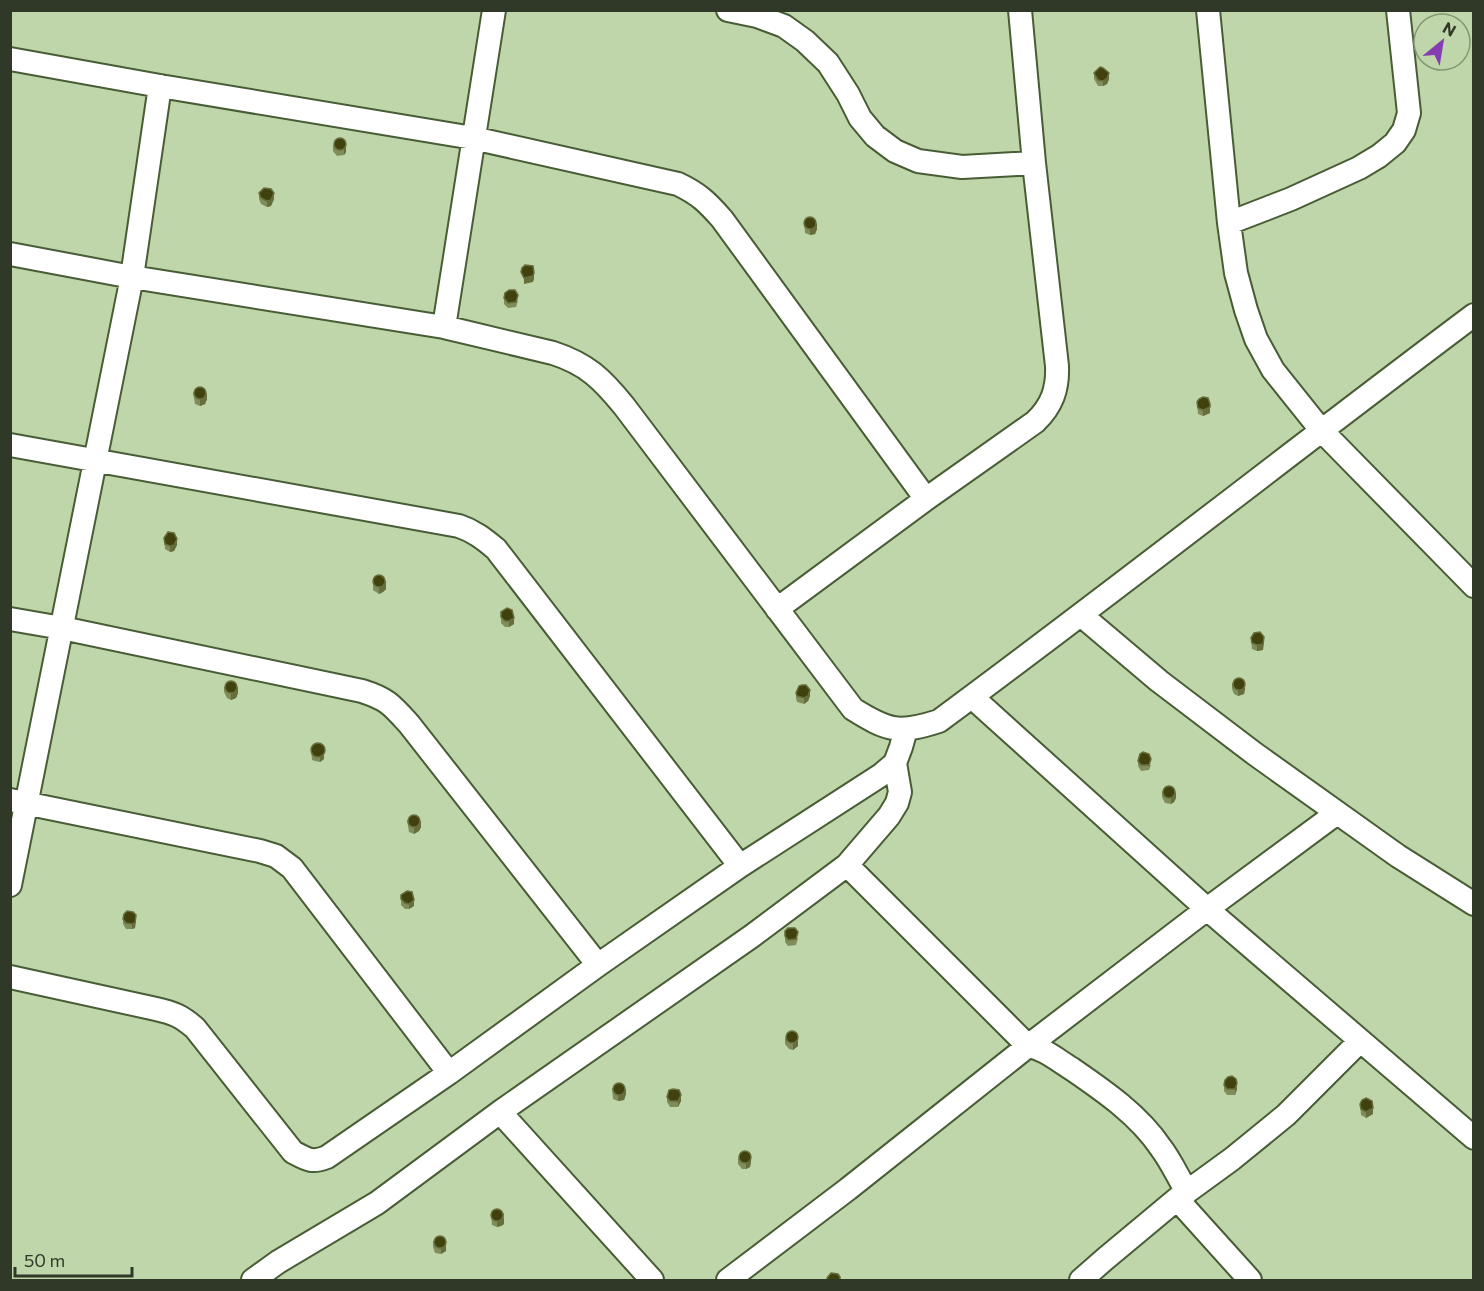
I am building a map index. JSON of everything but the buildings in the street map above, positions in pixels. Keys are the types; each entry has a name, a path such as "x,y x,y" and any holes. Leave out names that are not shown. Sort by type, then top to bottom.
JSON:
{"street":[{"path":"444,327 494,10"},
{"path":"728,10 758,16 784,26 805,41 828,63 860,118 875,136 895,151 918,161 962,167 1034,162"},
{"path":"777,609 1035,422 1044,413 1055,392 1058,380 1057,366 1020,10"},
{"path":"1208,10 1236,273 1257,339 1273,370 1321,429 1473,586"},
{"path":"1229,224 1359,168 1395,143 1404,130 1409,113 1398,10"},
{"path":"10,58 160,86 473,138 659,178 696,192 722,219 926,499"},
{"path":"10,885 19,801 62,627 132,277 160,86"},
{"path":"10,254 132,277 444,327 568,358 594,372 624,406 853,709 872,721 888,727 906,729 939,722 1473,315"},
{"path":"10,445 459,526 473,531 496,549 740,866"},
{"path":"1081,615 1160,681 1256,754 1398,856 1473,904"},
{"path":"10,619 62,627 362,691 381,698 394,707 409,724 598,966"},
{"path":"972,697 1208,909 1473,1138"},
{"path":"10,977 170,1012 182,1017 195,1028 294,1152 315,1161 327,1157 449,1073 740,866 881,775 895,762 906,729"},
{"path":"253,1281 278,1262 377,1203 500,1112 674,992 847,865 897,802 900,792 895,762"},
{"path":"19,801 276,856 292,868 449,1073"},
{"path":"728,1281 1028,1046 1337,813"},
{"path":"847,865 1028,1046 1052,1055 1122,1106 1138,1121 1161,1147 1182,1195 1250,1281"},
{"path":"1081,1281 1182,1195 1233,1159 1286,1115 1360,1041"},
{"path":"500,1112 652,1281"}]}
